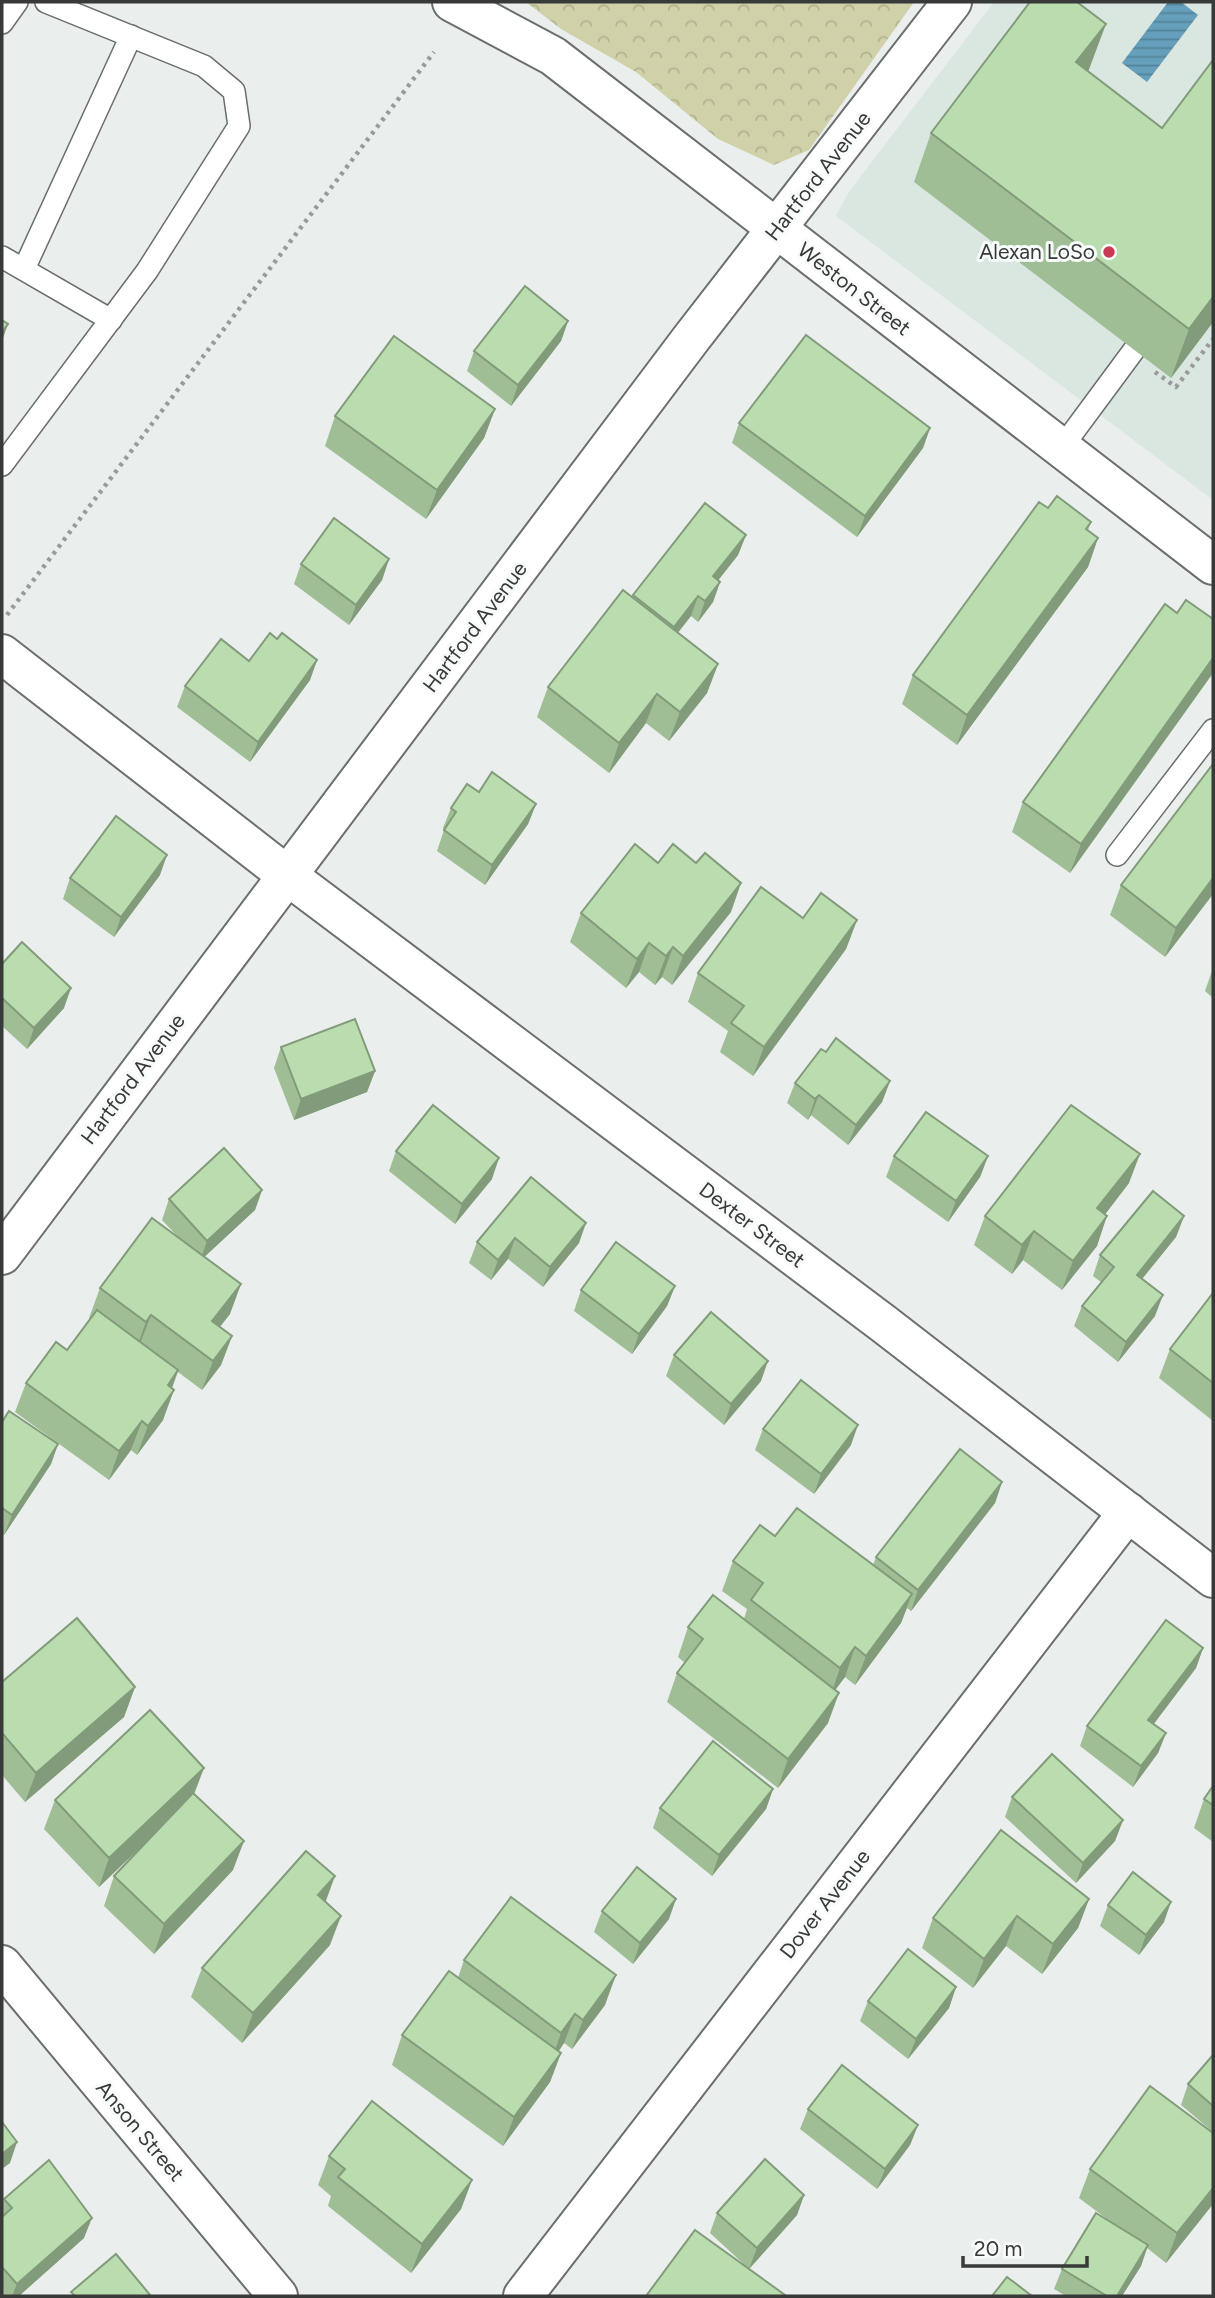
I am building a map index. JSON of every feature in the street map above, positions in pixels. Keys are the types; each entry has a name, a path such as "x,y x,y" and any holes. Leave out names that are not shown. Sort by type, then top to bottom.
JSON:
{"street":[{"name":"Weston Street","path":"452,2 553,55 1060,450 1213,565"},
{"name":"Hartford Avenue","path":"2,1255 690,340 952,2"},
{"name":"Dexter Street","path":"3,636 288,876 884,1324 1213,1577"},
{"name":"Dover Avenue","path":"523,2296 1128,1512"},
{"name":"Anson Street","path":"2,1965 278,2296"}],"lane":[{"path":"2,23 16,2"},
{"path":"2,465 147,271 239,126 234,91 204,66 46,2"},
{"path":"24,269 131,36"},
{"path":"2,257 111,320"},
{"path":"1060,450 1132,352"},
{"path":"1117,855 1213,730"}],"path":[{"path":"3,636 434,52"},
{"path":"1132,352 1176,387 1213,339"}],"shaded area":[{"path":"994,2 1213,2 1213,500 836,216 848,193"}],"green space":[{"path":"526,2 914,2 809,150 774,165 718,139 636,72 561,29"}],"water":[{"path":"1168,2 1181,2 1198,15 1147,82 1122,63"}],"building":[{"name":"Alexan LoSo","path":"1030,2 1077,2 1106,24 1076,62 1162,128 1213,60 1213,297 1189,329 931,133"},
{"path":"525,286 568,321 518,385 474,351"},
{"path":"2,320 8,324 2,332"},
{"path":"806,335 930,428 865,516 739,423"},
{"path":"394,336 495,409 437,490 335,416"},
{"path":"1057,496 1091,522 1086,529 1098,538 967,715 913,675 1039,502 1048,508"},
{"path":"705,503 746,535 713,576 720,582 705,601 698,596 674,627 633,595"},
{"path":"334,518 389,559 356,605 301,564"},
{"path":"623,590 718,664 680,712 657,694 619,743 548,687"},
{"path":"1186,600 1213,619 1213,658 1081,844 1023,802 1165,604 1177,613"},
{"path":"270,633 277,639 282,633 317,660 258,742 185,686 221,639 249,661"},
{"path":"1213,764 1213,878 1176,928 1121,885"},
{"path":"492,772 536,804 492,865 444,830 456,812 451,808 467,784 479,792"},
{"path":"116,816 167,855 121,917 70,878"},
{"path":"635,844 658,863 673,844 696,863 705,853 741,883 683,956 673,947 666,956 649,943 637,959 581,913"},
{"path":"761,887 803,918 821,893 857,920 764,1047 731,1023 744,1006 698,973"},
{"path":"22,942 71,988 34,1028 2,998 2,964"},
{"path":"355,1019 375,1071 301,1099 281,1047"},
{"path":"836,1038 890,1081 856,1125 819,1095 815,1099 795,1083 821,1049 826,1052"},
{"path":"433,1105 499,1158 462,1204 396,1151"},
{"path":"1071,1105 1140,1154 1097,1208 1107,1216 1073,1261 1034,1231 1022,1245 985,1216"},
{"path":"926,1112 988,1156 956,1201 894,1156"},
{"path":"224,1148 262,1190 207,1241 169,1199"},
{"path":"531,1177 586,1223 550,1267 515,1238 498,1260 477,1242"},
{"path":"1153,1191 1184,1216 1137,1275 1163,1295 1126,1342 1082,1306 1114,1267 1100,1255"},
{"path":"152,1218 241,1284 212,1321 232,1336 213,1361 151,1315 146,1322 100,1288"},
{"path":"616,1242 675,1286 639,1334 581,1290"},
{"path":"1213,1293 1213,1383 1170,1349"},
{"path":"97,1310 178,1370 168,1385 174,1390 148,1426 142,1421 119,1451 26,1383 56,1342 67,1350"},
{"path":"711,1312 768,1361 731,1404 674,1355"},
{"path":"801,1380 858,1425 821,1474 763,1429"},
{"path":"9,1411 58,1444 12,1515 2,1508 2,1422"},
{"path":"960,1449 1002,1482 918,1590 876,1557"},
{"path":"797,1508 912,1594 866,1656 855,1647 840,1668 751,1600 763,1583 733,1561 760,1525 775,1536"},
{"path":"713,1595 839,1693 788,1759 677,1673 703,1639 688,1627"},
{"path":"77,1618 135,1687 36,1773 2,1733 2,1682"},
{"path":"1166,1620 1203,1648 1148,1720 1166,1733 1141,1766 1087,1726"},
{"path":"150,1710 204,1768 109,1858 55,1800"},
{"path":"713,1741 773,1789 719,1855 660,1808"},
{"path":"1052,1754 1123,1820 1083,1863 1012,1797"},
{"path":"1213,1786 1213,1805 1204,1799"},
{"path":"193,1793 244,1841 164,1924 114,1876"},
{"path":"1001,1830 1089,1899 1053,1944 1017,1916 984,1959 933,1918"},
{"path":"306,1851 335,1876 318,1895 341,1916 253,2013 202,1968"},
{"path":"637,1867 676,1899 640,1943 602,1911"},
{"path":"1133,1872 1171,1902 1146,1935 1108,1905"},
{"path":"511,1897 616,1975 583,2020 575,2014 561,2033 464,1960"},
{"path":"908,1949 956,1987 916,2039 868,2001"},
{"path":"449,1971 561,2053 514,2117 402,2035"},
{"path":"1213,2055 1213,2106 1188,2084"},
{"path":"842,2065 918,2125 885,2169 808,2109"},
{"path":"1150,2086 1213,2133 1213,2188 1177,2233 1090,2169"},
{"path":"372,2101 472,2180 422,2244 338,2177 345,2169 329,2156"},
{"path":"2,2122 17,2142 2,2154"},
{"path":"765,2159 804,2195 757,2248 717,2213"},
{"path":"49,2160 92,2218 17,2284 2,2267 2,2217 12,2208 4,2199"},
{"path":"1096,2213 1148,2245 1117,2296 1107,2296 1062,2269"},
{"path":"695,2230 785,2295 785,2296 646,2296"},
{"path":"116,2254 151,2296 75,2296 71,2292"},
{"path":"1007,2277 1032,2296 992,2296"}],"place":[{"name":"Alexan LoSo","path":"1109,252"}]}
